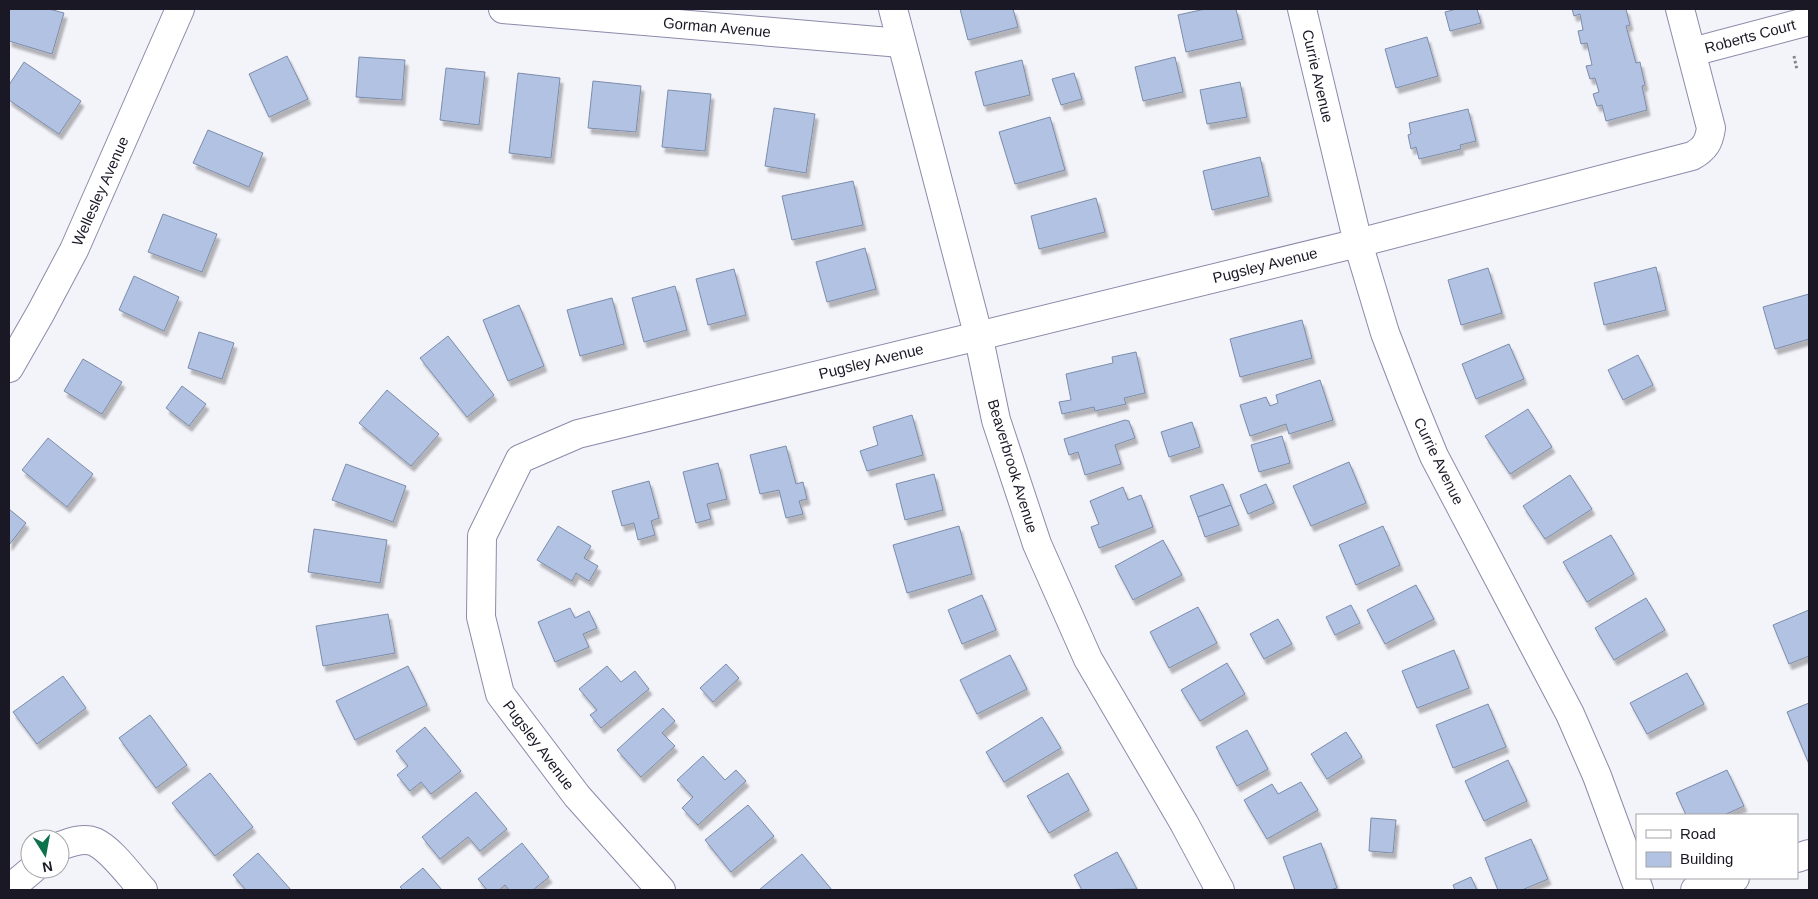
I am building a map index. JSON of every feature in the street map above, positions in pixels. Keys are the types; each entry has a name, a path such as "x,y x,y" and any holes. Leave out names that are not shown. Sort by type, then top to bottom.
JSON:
{"street":[{"name":"Wellesley Avenue","path":"9,368 74,250 180,9"},
{"name":"Gorman Avenue","path":"503,9 552,11 901,43"},
{"name":"Beaverbrook Avenue","path":"893,9 978,334 996,420 1037,544 1088,659 1220,890"},
{"name":"Currie Avenue","path":"1302,9 1358,243 1385,333 1434,456 1570,714 1596,776 1639,890"},
{"path":"1680,9 1692,52"},
{"name":"Roberts Court","path":"1692,52 1809,21"},
{"name":"Pugsley Avenue","path":"661,890 578,796 500,694 481,617 482,536 520,459 578,434 978,334 1358,243 1682,159 1702,151 1707,144 1711,128 1692,52"},
{"path":"70,843 78,840 94,842 109,852 143,890"},
{"path":"9,889 21,879"},
{"path":"1695,890 1732,879"}],"building":[{"path":"9,9 49,9 64,13 52,54 9,41"},
{"path":"960,9 1013,9 1018,27 968,40"},
{"path":"1205,9 1236,9 1243,39 1186,52 1178,15"},
{"path":"1457,9 1477,9 1481,23 1450,31 1445,12"},
{"path":"1572,9 1626,9 1630,25 1626,26 1636,63 1640,62 1645,85 1642,86 1647,110 1606,121 1602,105 1597,106 1593,94 1599,92 1595,78 1590,79 1586,66 1592,65 1587,43 1581,44 1578,31 1583,30 1580,14 1574,16"},
{"path":"1427,37 1438,76 1396,88 1385,49"},
{"path":"287,56 308,99 269,117 249,74"},
{"path":"359,57 405,60 402,100 356,97"},
{"path":"1175,57 1183,92 1143,101 1135,67"},
{"path":"1022,60 1030,95 984,106 975,72"},
{"path":"24,62 81,101 59,134 9,100 9,85"},
{"path":"446,68 485,72 479,125 440,120"},
{"path":"518,73 560,78 551,158 509,153"},
{"path":"1074,73 1082,99 1061,105 1052,79"},
{"path":"593,81 641,86 636,132 588,128"},
{"path":"1240,82 1247,117 1207,124 1200,90"},
{"path":"668,90 711,94 705,151 662,147"},
{"path":"774,108 815,114 806,173 765,166"},
{"path":"1468,109 1476,141 1460,145 1461,149 1419,159 1416,147 1411,149 1408,135 1411,134 1409,123"},
{"path":"1050,117 1065,170 1015,184 999,132"},
{"path":"208,130 263,153 249,187 193,163"},
{"path":"1260,157 1269,196 1212,210 1203,171"},
{"path":"853,181 863,225 792,240 782,196"},
{"path":"1096,198 1105,232 1039,249 1031,216"},
{"path":"163,214 217,234 202,272 148,252"},
{"path":"865,248 876,289 827,302 816,262"},
{"path":"1656,267 1666,310 1604,325 1594,283"},
{"path":"1488,268 1502,313 1461,325 1448,280"},
{"path":"734,269 746,315 708,325 696,279"},
{"path":"134,276 179,297 164,331 119,310"},
{"path":"675,286 687,330 644,342 632,298"},
{"path":"1809,294 1809,339 1775,349 1763,307"},
{"path":"612,298 624,344 580,356 567,310"},
{"path":"519,305 544,366 508,381 483,320"},
{"path":"1302,320 1312,358 1240,377 1230,339"},
{"path":"199,332 234,343 222,379 188,368"},
{"path":"448,336 494,395 467,417 420,358"},
{"path":"1509,344 1524,379 1476,399 1462,364"},
{"path":"1136,352 1145,393 1124,398 1126,404 1095,411 1094,407 1062,414 1059,402 1071,400 1066,374 1113,363 1112,357"},
{"path":"1638,355 1653,385 1623,400 1608,370"},
{"path":"83,359 122,382 102,414 64,391"},
{"path":"1320,380 1333,420 1289,434 1286,424 1250,436 1240,405 1266,397 1270,406 1278,403 1276,395"},
{"path":"182,386 206,404 189,426 166,408"},
{"path":"387,390 439,434 411,466 359,423"},
{"path":"1528,409 1552,447 1510,474 1485,436"},
{"path":"912,415 923,455 867,471 860,451 878,445 873,427"},
{"path":"1125,420 1129,421 1135,438 1115,445 1121,464 1085,475 1078,452 1069,455 1064,439"},
{"path":"1192,422 1200,447 1169,457 1161,432"},
{"path":"1282,436 1290,463 1259,472 1251,445"},
{"path":"48,438 93,474 67,507 22,470"},
{"path":"786,446 796,484 803,482 807,499 799,501 803,514 786,518 779,490 760,494 750,455"},
{"path":"1349,462 1366,503 1311,526 1293,486"},
{"path":"718,463 727,499 707,504 711,519 696,523 683,472"},
{"path":"346,464 406,486 393,522 332,500"},
{"path":"934,474 943,510 905,520 896,484"},
{"path":"1570,475 1592,509 1545,539 1523,506"},
{"path":"649,481 659,518 651,521 655,535 638,540 634,523 622,526 612,491"},
{"path":"1223,484 1231,505 1198,517 1190,496"},
{"path":"1266,484 1274,503 1248,514 1240,495"},
{"path":"1123,487 1128,500 1141,495 1153,527 1099,548 1091,527 1099,524 1090,501"},
{"path":"1231,505 1239,525 1205,537 1198,517"},
{"path":"9,509 26,523 9,545"},
{"path":"558,526 591,546 584,558 598,566 589,581 576,573 572,581 537,560"},
{"path":"959,526 972,574 907,593 893,545"},
{"path":"1383,526 1400,565 1356,585 1339,545"},
{"path":"314,529 387,540 380,583 308,572"},
{"path":"1611,535 1634,574 1587,602 1563,562"},
{"path":"1163,540 1182,575 1133,600 1115,566"},
{"path":"1416,585 1434,619 1385,644 1367,610"},
{"path":"982,595 996,630 962,644 948,610"},
{"path":"1646,598 1665,630 1614,660 1595,628"},
{"path":"1351,605 1360,623 1335,635 1326,617"},
{"path":"1198,607 1217,643 1169,668 1150,632"},
{"path":"570,608 575,618 589,611 597,628 583,634 589,647 555,662 538,622"},
{"path":"1809,610 1809,656 1789,664 1773,625"},
{"path":"388,614 395,653 323,666 316,626"},
{"path":"1278,619 1292,644 1264,659 1250,634"},
{"path":"1454,650 1469,688 1417,708 1402,671"},
{"path":"1010,655 1027,689 977,714 960,680"},
{"path":"1227,663 1245,694 1200,721 1181,690"},
{"path":"726,664 739,678 713,702 700,688"},
{"path":"408,666 427,705 355,740 336,701"},
{"path":"607,666 621,682 635,671 649,689 601,728 590,715 597,710 579,689"},
{"path":"1687,673 1704,704 1647,734 1630,703"},
{"path":"63,676 86,708 37,744 13,712"},
{"path":"1809,703 1809,764 1787,712"},
{"path":"1488,704 1506,747 1453,768 1436,725"},
{"path":"663,708 675,721 662,733 675,746 641,777 617,750"},
{"path":"150,715 187,765 156,788 119,738"},
{"path":"1042,717 1061,748 1004,782 986,752"},
{"path":"425,727 461,771 431,794 421,782 410,791 397,775 408,766 396,751"},
{"path":"1247,730 1268,769 1237,786 1216,747"},
{"path":"1346,732 1362,757 1327,779 1311,754"},
{"path":"703,756 725,780 736,770 746,781 698,825 682,808 693,797 677,780"},
{"path":"1508,760 1527,801 1484,821 1465,781"},
{"path":"1727,770 1744,806 1726,814 1686,814 1676,793"},
{"path":"210,773 253,827 215,856 172,803"},
{"path":"1068,773 1089,810 1049,833 1027,796"},
{"path":"1301,782 1318,810 1267,839 1244,800 1272,784 1278,794"},
{"path":"476,792 507,829 480,851 468,837 440,859 422,837"},
{"path":"748,805 774,836 731,872 705,840"},
{"path":"1371,818 1396,820 1393,853 1369,851"},
{"path":"1531,839 1548,879 1522,890 1498,890 1485,858"},
{"path":"522,843 549,877 533,890 509,890 505,885 499,890 487,890 478,879"},
{"path":"1321,843 1337,888 1330,890 1295,890 1283,857"},
{"path":"1117,852 1137,889 1082,890 1074,875"},
{"path":"258,853 291,890 246,890 233,875"},
{"path":"802,854 832,890 759,890"},
{"path":"423,868 442,890 403,890 400,887"},
{"path":"1471,877 1477,890 1455,890 1453,885"}]}
